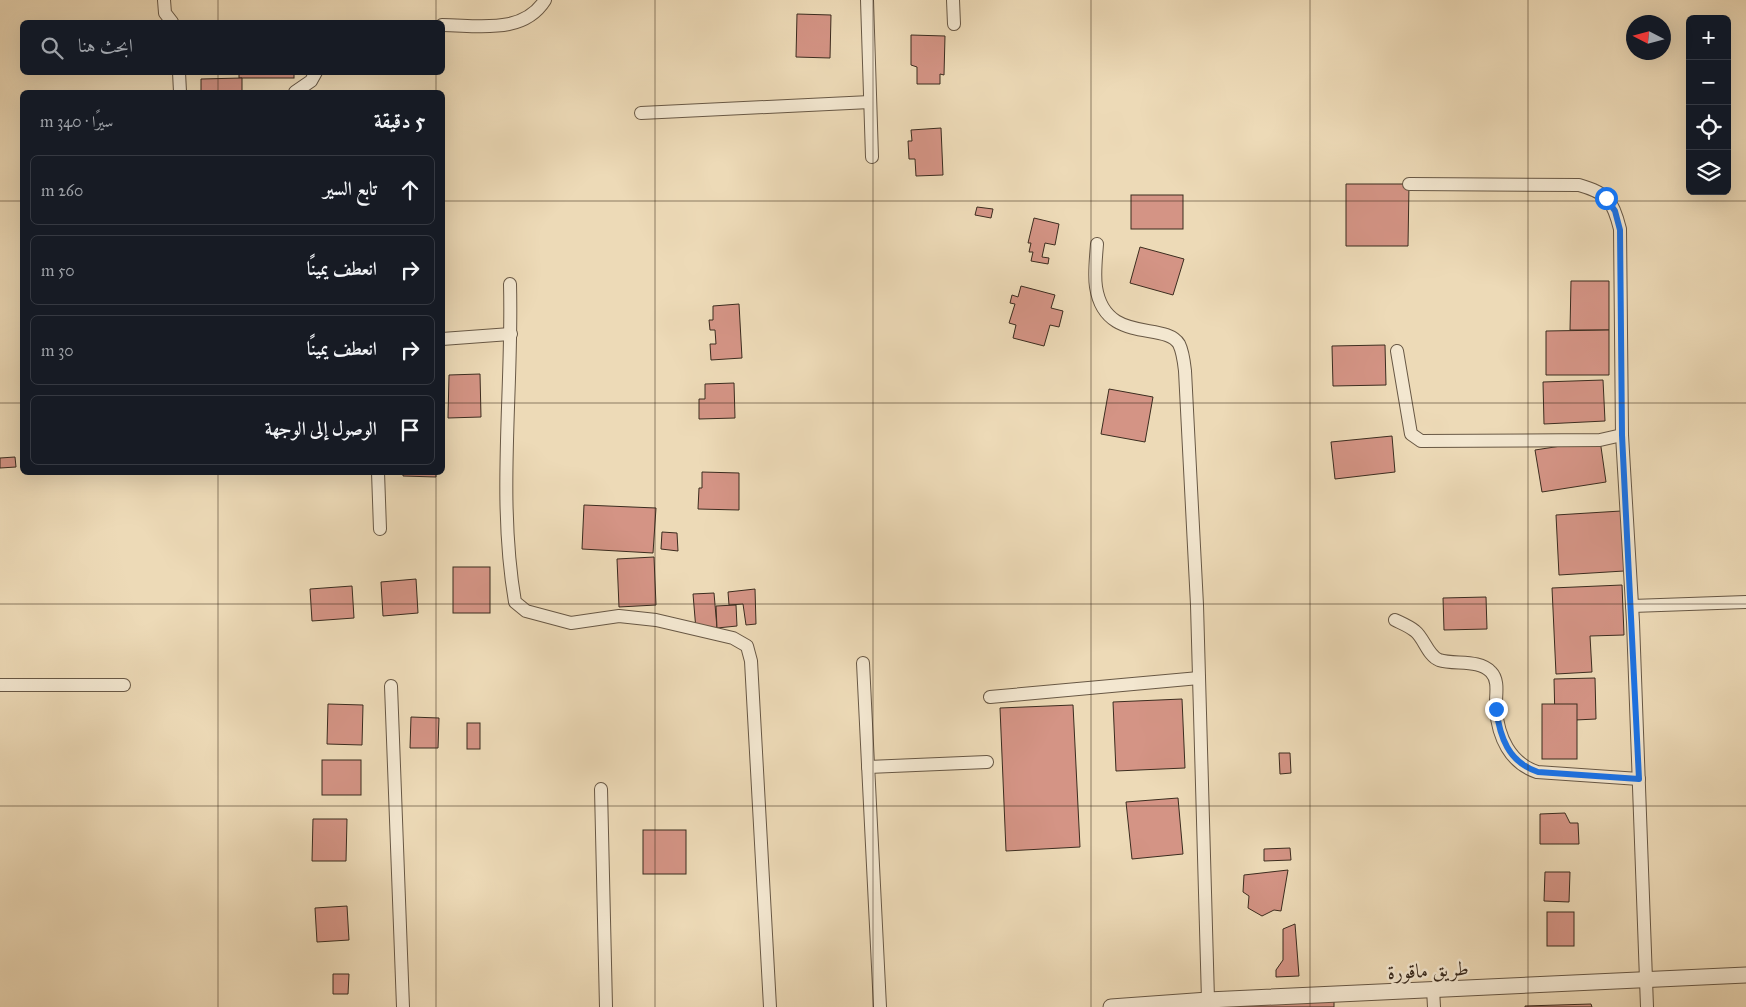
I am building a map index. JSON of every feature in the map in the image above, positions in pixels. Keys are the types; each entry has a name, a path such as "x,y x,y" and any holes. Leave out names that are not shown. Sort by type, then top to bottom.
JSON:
{"street":[{"path":"164,0 165,13 170,20"},
{"path":"445,25 516,23 524,21 539,10 545,0"},
{"path":"867,0 872,157"},
{"path":"953,0 954,24"},
{"path":"178,75 180,90"},
{"path":"298,90 311,81 314,75"},
{"path":"641,113 870,102"},
{"path":"1409,184 1579,185 1598,190 1615,211 1620,230 1622,435 1632,606 1647,1007"},
{"path":"1097,244 1096,286 1100,302 1107,314 1131,328 1172,338 1178,343 1186,380 1199,678 1208,1000"},
{"path":"510,284 511,334 507,517 511,577 515,602 526,611 571,623 619,616 656,620 732,638 747,646 750,661 770,1007"},
{"path":"445,339 511,334"},
{"path":"1397,350 1411,434 1421,441 1600,440 1622,435"},
{"path":"378,475 380,529"},
{"path":"1632,606 1746,602"},
{"path":"1395,620 1414,630 1431,653 1439,660 1483,666 1491,671 1496,685 1499,733 1508,750 1527,768 1538,772 1639,779"},
{"path":"863,663 880,1007"},
{"path":"990,696 1199,678"},
{"path":"0,684 124,685"},
{"path":"391,686 403,1007"},
{"path":"868,767 987,762"},
{"path":"601,789 606,1007"},
{"name":"طريق ماقورة","path":"1111,1007 1208,1000 1746,975"},
{"path":"1433,989 1434,1007"}],"building":[{"path":"797,14 831,15 830,58 796,57"},
{"path":"911,35 945,36 944,75 940,74 940,84 917,84 917,67 911,65"},
{"path":"239,75 294,75 294,78 239,78"},
{"path":"242,78 242,90 201,90 201,79"},
{"path":"941,128 943,175 916,176 915,159 909,159 908,141 912,141 911,130"},
{"path":"1346,184 1409,184 1408,246 1346,246"},
{"path":"1131,195 1183,195 1183,229 1131,229"},
{"path":"977,207 993,209 991,218 975,215"},
{"path":"1034,218 1059,224 1055,245 1045,243 1042,257 1049,258 1048,264 1031,261 1033,252 1029,252 1031,243 1028,243"},
{"path":"1140,247 1184,259 1173,295 1130,283"},
{"path":"1571,281 1609,281 1609,330 1570,330"},
{"path":"1021,286 1055,295 1051,308 1063,311 1059,327 1050,325 1044,346 1013,338 1016,325 1009,323 1015,304 1010,303 1012,295 1018,297"},
{"path":"739,304 742,358 711,360 710,344 716,344 715,330 710,330 709,320 713,320 713,306"},
{"path":"1609,330 1609,375 1546,375 1546,331"},
{"path":"1385,345 1386,385 1333,386 1332,346"},
{"path":"480,374 481,417 448,418 449,375"},
{"path":"1603,380 1605,421 1544,424 1543,382"},
{"path":"734,383 735,418 699,419 699,399 705,399 705,384"},
{"path":"1109,389 1153,397 1145,442 1101,434"},
{"path":"1392,436 1395,472 1335,479 1331,442"},
{"path":"1600,440 1606,482 1542,492 1535,450"},
{"path":"15,457 16,467 0,468 0,458"},
{"path":"702,472 739,473 739,510 698,509 699,488 702,488"},
{"path":"436,475 436,477 403,476"},
{"path":"584,505 656,508 653,553 582,549"},
{"path":"1621,511 1624,571 1559,575 1556,515"},
{"path":"662,532 677,533 678,551 661,549"},
{"path":"654,557 656,605 619,607 617,559"},
{"path":"453,567 490,567 490,613 453,613"},
{"path":"416,579 418,613 383,616 381,582"},
{"path":"1622,585 1624,635 1590,636 1592,672 1556,674 1552,588"},
{"path":"352,586 354,618 312,621 310,589"},
{"path":"755,589 756,624 746,625 743,604 729,605 728,592"},
{"path":"714,593 717,628 696,630 693,594"},
{"path":"1486,597 1487,629 1444,630 1443,598"},
{"path":"736,605 737,626 717,628 716,606"},
{"path":"1595,678 1596,719 1555,721 1554,679"},
{"path":"1182,699 1185,768 1116,771 1113,702"},
{"path":"328,704 363,705 362,745 327,744"},
{"path":"1542,704 1577,704 1577,759 1542,759"},
{"path":"1073,705 1080,847 1006,851 1000,708"},
{"path":"411,717 439,718 438,748 410,748"},
{"path":"467,723 480,723 480,749 467,749"},
{"path":"1279,753 1290,753 1291,773 1280,774"},
{"path":"322,760 361,760 361,795 322,795"},
{"path":"1178,798 1183,854 1132,859 1126,802"},
{"path":"1565,813 1570,823 1578,823 1579,844 1540,844 1540,814"},
{"path":"313,819 347,819 346,861 312,861"},
{"path":"643,830 686,830 686,874 643,874"},
{"path":"1290,848 1291,860 1264,861 1264,849"},
{"path":"1288,870 1281,911 1274,910 1262,916 1248,908 1249,896 1243,892 1244,875"},
{"path":"1545,872 1570,872 1569,902 1544,901"},
{"path":"347,906 349,940 317,942 315,908"},
{"path":"1547,912 1574,912 1574,946 1547,946"},
{"path":"1295,924 1299,976 1276,977 1276,970 1283,960 1283,929"},
{"path":"333,974 349,974 348,994 333,994"},
{"path":"1334,1001 1334,1007 1220,1007 1220,1006"},
{"path":"1591,1004 1592,1007 1525,1007 1525,1006"}],"route":[{"path":"1496,709 1499,733 1513,757 1527,768 1538,772 1639,779 1633,622 1622,435 1620,230 1615,211 1606,198"}]}
